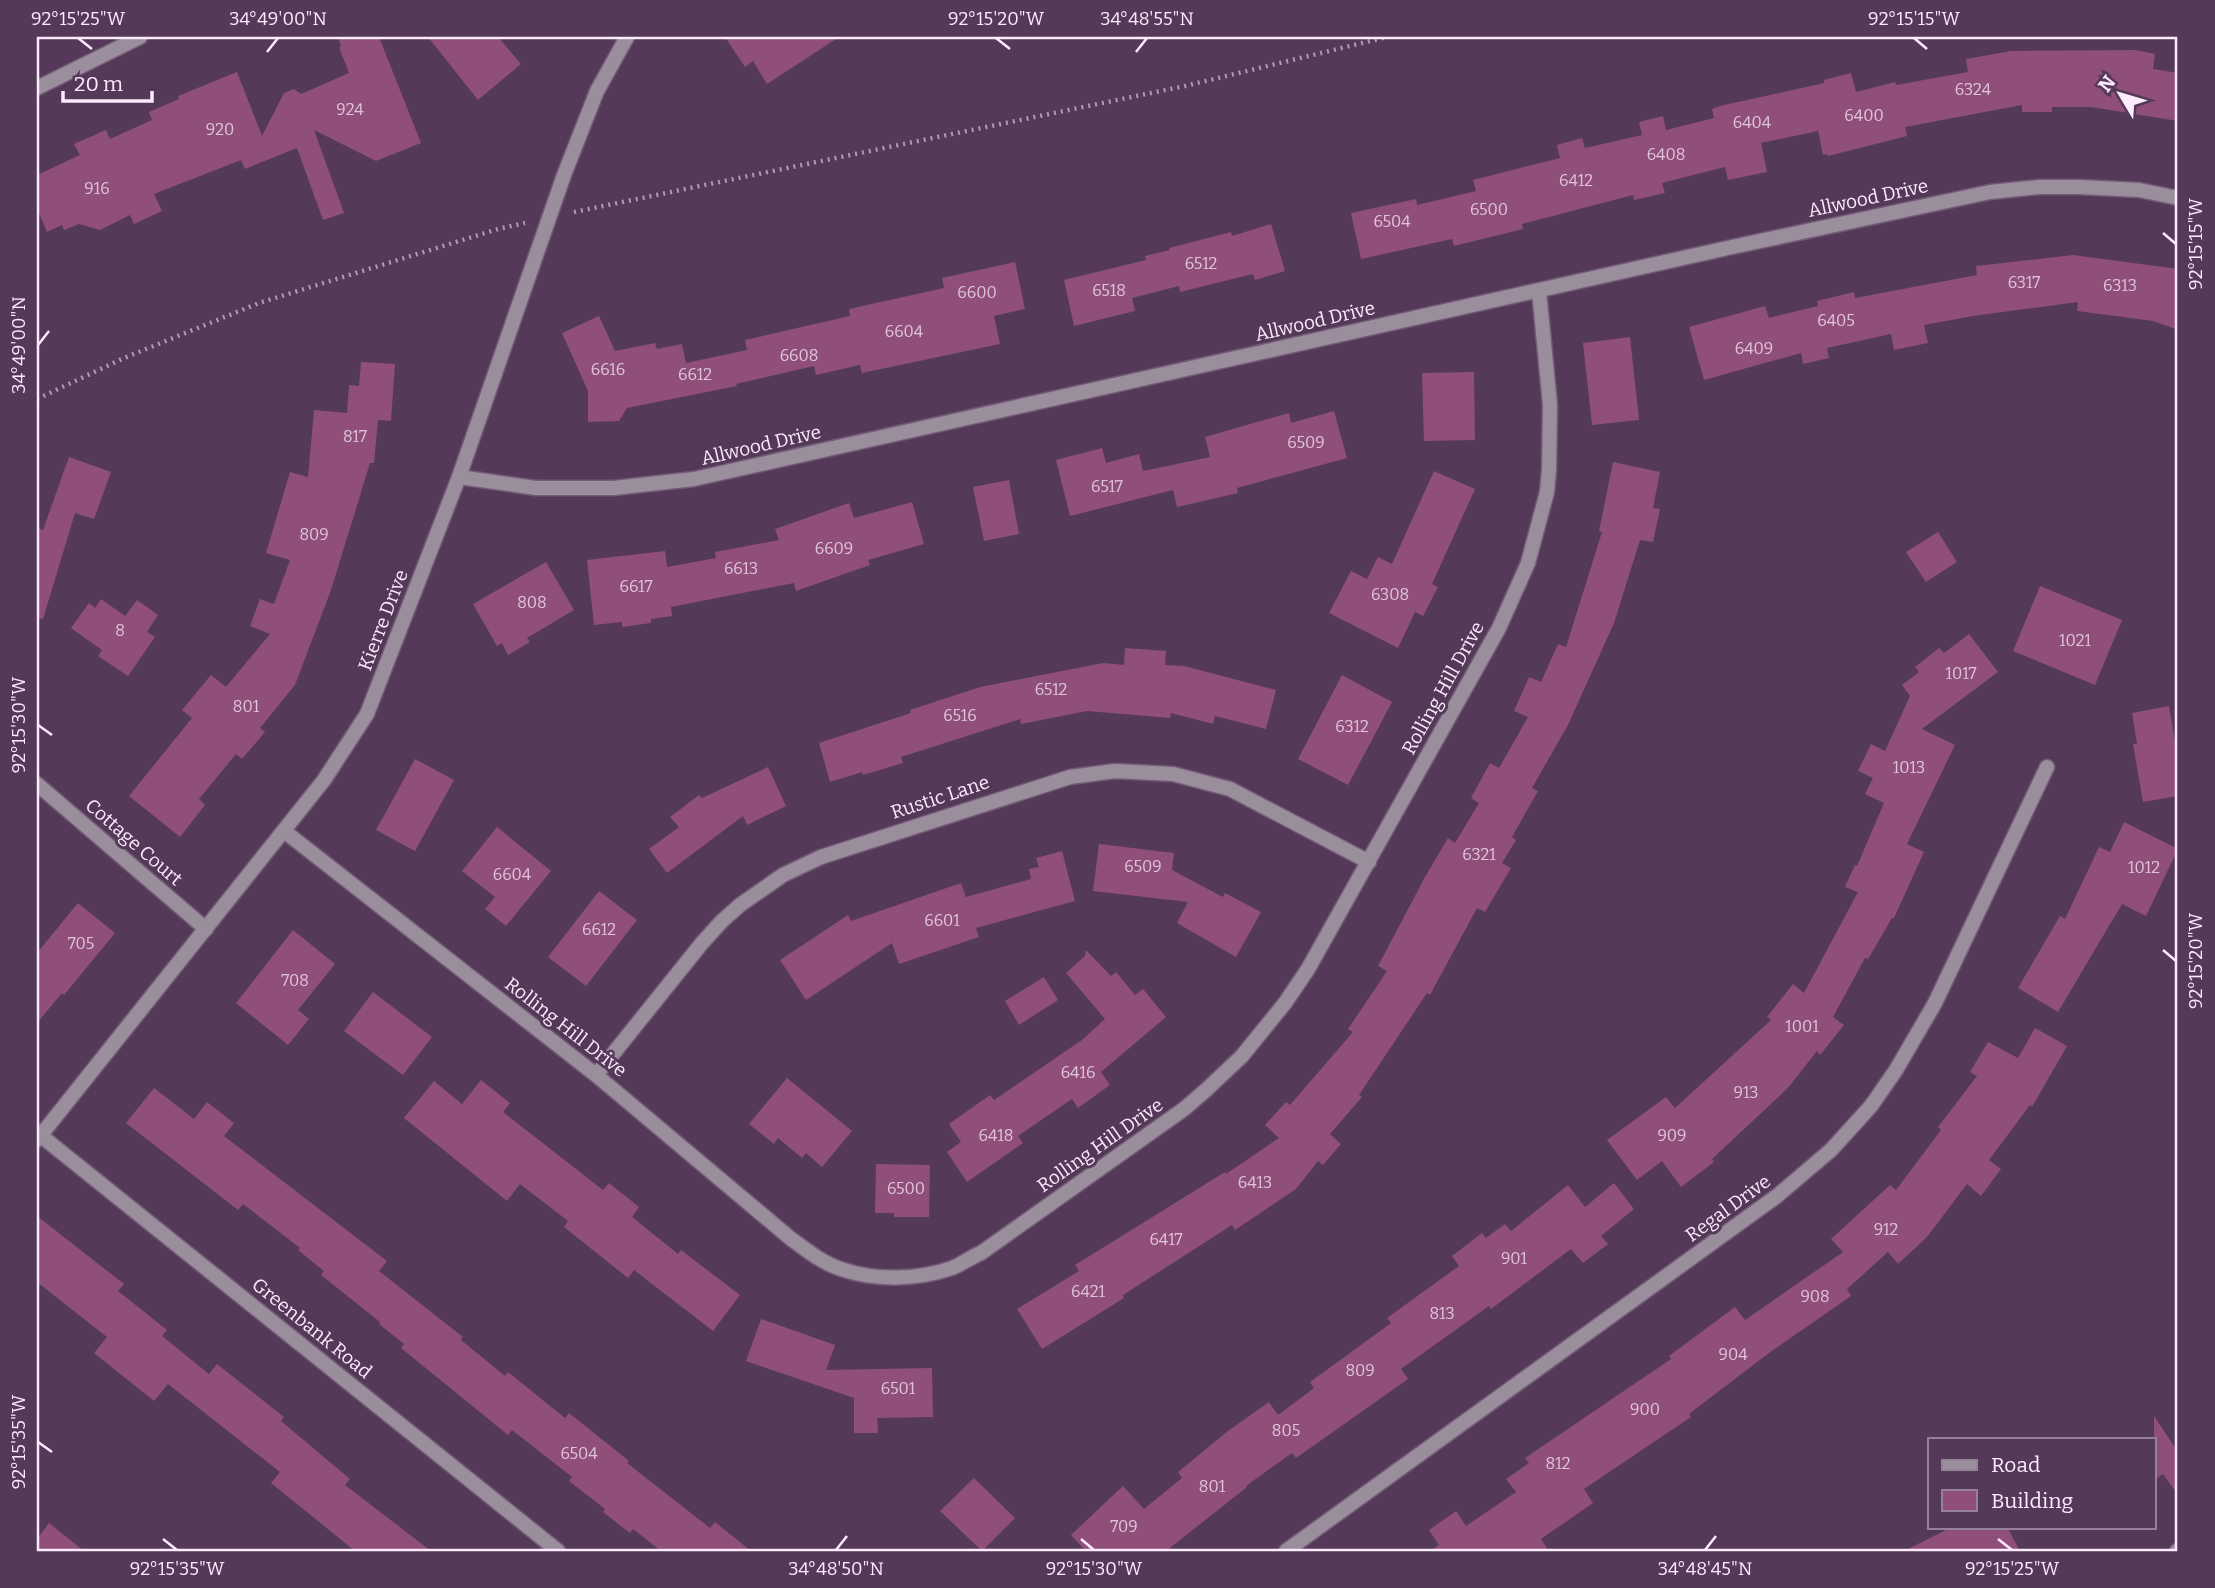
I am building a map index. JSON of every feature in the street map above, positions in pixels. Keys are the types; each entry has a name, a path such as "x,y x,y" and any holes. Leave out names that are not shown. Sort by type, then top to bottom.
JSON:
{"street":[{"path":"37,88 140,37"},
{"name":"Kierre Drive","path":"38,1137 284,831 324,779 367,714 459,477 549,218 597,91 627,37"},
{"name":"Allwood Drive","path":"459,477 549,488 614,488 694,479 1990,192 2039,187 2079,187 2139,190 2178,198"},
{"name":"Rolling Hill Drive","path":"284,831 596,1075 790,1238 838,1268 881,1277 903,1277 952,1268 981,1253 1184,1109 1242,1056 1300,980 1499,628 1528,563 1547,492 1549,470 1549,405 1539,291"},
{"name":"Regal Drive","path":"1286,1551 1777,1196 1831,1150 1871,1106 1896,1070 1935,1003 2047,767"},
{"name":"Rustic Lane","path":"596,1075 722,921 783,875 821,857 1070,777 1115,771 1146,771 1173,774 1230,789 1369,862"},
{"name":"Cottage Court","path":"37,784 206,929"},
{"name":"Greenbank Road","path":"38,1137 558,1551"}],"path":[{"path":"37,399 124,358 260,303 498,229 1185,86 1387,37"}],"building":[{"path":"338,37 379,37 421,143 376,161 314,130 344,213 323,220 297,148 245,169 241,160 154,194 162,211 134,224 130,215 100,230 79,224 64,230 62,225 47,232 37,208 37,175 80,155 74,144 106,130 110,139 152,120 149,112 179,99 178,96 237,72 262,136 284,93 294,89 301,94 349,73"},
{"path":"428,37 498,37 521,64 478,100"},
{"path":"725,37 839,37 767,84 753,61 745,67"},
{"path":"2136,50 2155,54 2153,69 2178,73 2178,121 2091,107 2052,107 2052,112 2022,112 2022,105 1905,127 1907,136 1828,156 1823,155 1818,131 1761,143 1767,172 1728,180 1725,167 1662,183 1665,193 1634,200 1633,195 1522,224 1523,229 1454,246 1452,239 1361,259 1351,213 1416,199 1417,205 1476,191 1473,180 1560,158 1557,145 1582,138 1585,148 1642,135 1639,122 1663,116 1666,130 1714,118 1712,109 1720,106 1824,83 1824,80 1851,73 1856,92 1895,82 1896,85 1968,72 1966,59 2011,51"},
{"path":"1271,224 1285,271 1255,280 1253,274 1180,292 1179,286 1132,298 1135,311 1074,326 1064,280 1146,260 1145,256 1170,250 1169,248 1231,232 1232,236"},
{"path":"2073,255 2178,269 2178,330 2153,321 2077,311 2078,302 1924,325 1928,343 1894,350 1891,334 1827,348 1829,358 1803,364 1801,353 1704,380 1689,327 1765,306 1769,318 1818,306 1817,301 1854,292 1855,298 1977,275 1976,266"},
{"path":"1015,262 1025,309 994,316 1000,344 862,373 860,365 816,375 814,366 736,384 737,386 627,408 619,421 588,422 588,391 562,333 599,316 615,351 655,343 657,349 682,344 686,363 747,350 745,340 850,316 849,309 944,288 942,278"},
{"path":"1630,337 1639,420 1592,425 1583,343"},
{"path":"361,362 395,364 391,421 378,420 374,463 370,463 331,590 295,685 260,728 265,732 242,759 236,754 199,799 205,805 180,837 129,796 192,718 182,710 211,675 226,687 270,634 250,626 260,599 274,604 290,560 266,553 290,472 308,477 314,410 347,413 349,385 359,386"},
{"path":"1474,372 1475,440 1424,441 1422,373"},
{"path":"1334,411 1347,458 1237,488 1238,493 1177,507 1173,490 1070,516 1056,460 1102,448 1106,463 1139,454 1143,471 1210,457 1205,437 1289,413 1291,423"},
{"path":"69,457 111,472 94,519 75,513 43,619 37,618 37,528 43,530"},
{"path":"1613,462 1660,472 1653,508 1660,509 1653,542 1640,540 1614,623 1568,725 1532,788 1538,791 1512,837 1516,840 1502,863 1511,868 1485,912 1477,908 1430,995 1427,993 1359,1095 1362,1097 1330,1134 1341,1144 1323,1165 1318,1161 1296,1189 1235,1230 1232,1225 1123,1295 1124,1298 1042,1349 1017,1309 1079,1271 1075,1265 1225,1172 1226,1174 1279,1138 1265,1125 1286,1102 1290,1105 1353,1032 1348,1029 1387,971 1378,966 1425,877 1448,838 1455,843 1479,803 1471,798 1490,763 1499,768 1528,717 1514,711 1529,677 1541,682 1558,644 1566,647 1602,532 1599,531"},
{"path":"1434,471 1475,489 1432,584 1438,587 1423,616 1415,612 1398,648 1329,613 1351,571 1367,579 1378,557 1392,564"},
{"path":"1009,480 1019,534 984,541 973,487"},
{"path":"912,502 924,544 868,560 870,565 796,591 794,583 671,607 672,616 651,619 651,623 622,627 622,622 594,625 587,560 665,551 667,567 716,558 715,552 779,540 775,529 849,503 854,518"},
{"path":"1938,532 1957,562 1926,582 1906,552"},
{"path":"546,562 574,610 527,638 530,642 508,655 502,643 497,646 473,604"},
{"path":"2040,586 2122,620 2095,685 2013,651"},
{"path":"101,599 125,616 137,600 158,615 147,632 155,637 128,676 98,656 102,650 71,628 89,603 95,608"},
{"path":"1969,634 1998,672 1922,729 1955,745 1907,844 1924,852 1894,918 1868,959 1865,958 1833,1017 1844,1025 1820,1055 1817,1051 1788,1088 1712,1159 1714,1162 1681,1187 1662,1161 1637,1180 1607,1140 1666,1097 1675,1108 1771,1020 1767,1017 1793,984 1804,993 1858,892 1845,887 1884,803 1865,794 1873,778 1858,771 1871,744 1885,751 1910,696 1902,685 1919,672 1915,667 1939,648 1944,653"},
{"path":"1125,648 1166,651 1165,665 1184,666 1276,690 1266,729 1215,716 1213,724 1171,713 1170,718 1087,711 1021,724 1020,719 901,757 903,763 830,782 819,743 980,687 1103,663 1124,665"},
{"path":"1342,675 1392,702 1348,785 1298,759"},
{"path":"2169,706 2178,759 2178,796 2143,802 2133,744 2137,744 2132,713"},
{"path":"415,759 454,780 415,851 376,830"},
{"path":"768,767 786,806 747,825 743,816 667,873 649,849 679,827 670,817 699,795 702,798"},
{"path":"2124,822 2178,849 2146,916 2122,904 2058,1012 2018,988 2060,916 2065,919 2099,847 2110,852"},
{"path":"497,827 551,871 506,926 485,909 495,897 462,871"},
{"path":"1099,844 1174,853 1172,870 1223,897 1225,893 1261,912 1236,957 1177,923 1188,902 1093,891"},
{"path":"1062,851 1075,901 976,928 979,937 899,964 892,943 806,1000 780,960 848,915 851,921 961,883 966,897 1031,879 1029,869 1039,867 1036,858"},
{"path":"599,891 637,920 586,986 548,957"},
{"path":"78,903 115,933 37,1023 37,953"},
{"path":"293,930 335,964 298,1010 309,1019 288,1045 236,1003"},
{"path":"1086,950 1111,976 1116,972 1135,995 1143,989 1166,1017 1101,1072 1110,1085 1078,1108 1072,1099 1018,1136 1023,1143 967,1182 947,1152 961,1142 949,1124 990,1095 994,1100 1082,1040 1105,1019 1066,973 1085,956"},
{"path":"1044,977 1058,1000 1019,1025 1005,1001"},
{"path":"373,992 432,1037 403,1075 344,1031"},
{"path":"2035,1028 2067,1046 2032,1107 2030,1105 1989,1160 2001,1169 1981,1196 1967,1184 1927,1237 1898,1264 1888,1252 1847,1289 1851,1296 1769,1353 1689,1414 1691,1417 1584,1489 1593,1503 1541,1539 1549,1551 1430,1551 1439,1545 1429,1530 1456,1511 1466,1526 1516,1492 1506,1479 1529,1463 1525,1458 1671,1359 1669,1356 1735,1307 1745,1320 1843,1252 1831,1239 1890,1185 1896,1190 1941,1130 1938,1127 1977,1076 1970,1072 1988,1042 2018,1058"},
{"path":"787,1078 852,1131 822,1167 806,1153 802,1158 778,1138 774,1144 749,1124"},
{"path":"481,1080 510,1103 503,1112 603,1190 609,1183 639,1207 632,1217 678,1254 681,1250 740,1295 713,1331 634,1270 628,1278 564,1227 568,1221 520,1184 507,1201 404,1118 434,1081 462,1104"},
{"path":"154,1088 194,1119 207,1102 234,1123 224,1136 387,1261 379,1271 463,1337 461,1340 505,1376 508,1372 565,1418 569,1413 710,1528 715,1522 751,1551 661,1551 633,1529 630,1533 569,1481 572,1477 512,1430 508,1435 401,1348 404,1344 321,1275 324,1271 298,1250 300,1248 243,1204 238,1210 126,1123"},
{"path":"876,1164 930,1165 929,1217 894,1217 894,1213 875,1213"},
{"path":"1614,1183 1634,1209 1601,1236 1608,1244 1583,1263 1571,1249 1491,1309 1489,1306 1401,1369 1408,1379 1296,1458 1292,1453 1246,1486 1166,1551 1086,1551 1071,1535 1123,1486 1144,1509 1182,1478 1178,1472 1269,1402 1278,1415 1314,1388 1310,1382 1391,1323 1387,1318 1459,1266 1452,1256 1482,1233 1486,1238 1505,1224 1511,1231 1568,1185 1585,1207"},
{"path":"37,1216 124,1284 118,1291 167,1330 162,1336 209,1374 217,1364 284,1417 281,1421 350,1479 345,1485 431,1551 355,1551 271,1483 280,1472 168,1384 154,1401 94,1353 107,1337 37,1282"},
{"path":"761,1319 835,1345 826,1370 932,1368 933,1417 877,1418 878,1433 854,1433 854,1398 746,1361"},
{"path":"2154,1416 2178,1452 2178,1495 2163,1474 2156,1479"},
{"path":"974,1478 1015,1518 982,1551 940,1511"},
{"path":"49,1523 84,1551 37,1551 37,1539"},
{"path":"1950,1528 2008,1528 2020,1551 1904,1551"}]}
